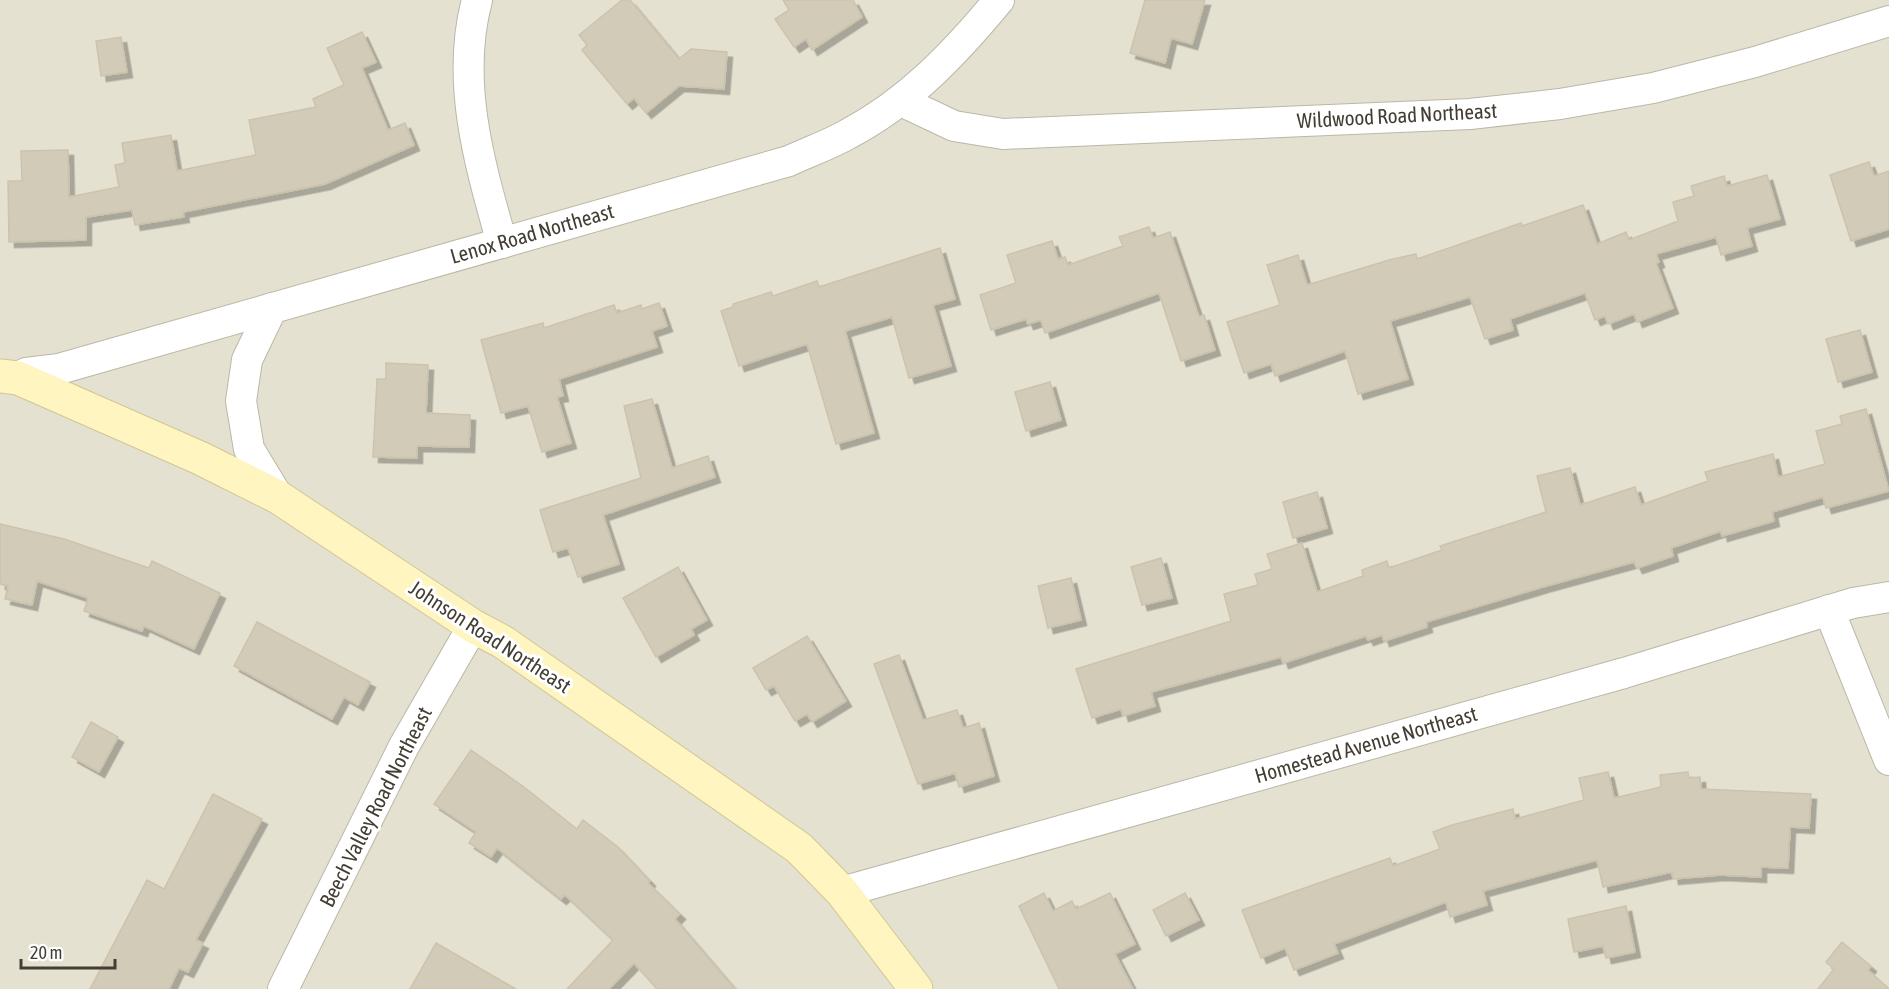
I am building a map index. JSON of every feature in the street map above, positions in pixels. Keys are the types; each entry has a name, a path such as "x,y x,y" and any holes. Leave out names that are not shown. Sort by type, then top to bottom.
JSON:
{"street":[{"path":"477,0 469,62 472,121 480,167 502,243"},
{"name":"Lenox Road Northeast","path":"9,377 59,369 789,161 848,135 901,101 960,47 999,0"},
{"name":"Wildwood Road Northeast","path":"901,101 954,126 1003,134 1470,114 1560,104 1653,88 1755,62 1889,21"},
{"path":"272,308 247,360 241,402 249,449 278,497"},
{"name":"Johnson Road Northeast","path":"9,377 200,458 278,497 473,626 503,642 799,848 842,892 916,989"},
{"name":"Homestead Avenue Northeast","path":"842,892 1612,676 1829,610 1889,597"},
{"path":"1829,610 1889,760"},
{"name":"Beech Valley Road Northeast","path":"283,989 404,746 473,626"}],"shaded area":[{"path":"0,0 1889,0 1889,989 0,989"}],"building":[{"path":"622,0 630,0 679,59 691,49 727,52 724,89 679,86 646,113 634,98 627,104 582,50 587,45 579,35"},
{"path":"783,0 853,0 862,17 812,50 806,39 794,47 775,19 789,10"},
{"path":"1145,0 1205,0 1192,44 1171,38 1165,63 1130,53"},
{"path":"362,32 376,62 362,68 388,130 405,123 414,145 325,184 183,212 184,217 135,225 132,210 86,217 86,240 9,242 8,181 22,181 21,151 68,150 69,197 119,187 115,165 125,163 122,143 171,135 177,171 256,155 249,120 316,107 313,99 344,85 327,48"},
{"path":"121,37 127,72 101,76 96,41"},
{"path":"1869,162 1874,176 1889,171 1889,229 1851,241 1830,175"},
{"path":"1767,175 1780,219 1747,228 1752,246 1721,255 1716,237 1656,254 1659,262 1656,263 1673,308 1637,322 1634,314 1608,324 1605,316 1595,320 1585,293 1510,319 1513,330 1485,339 1470,297 1390,321 1408,379 1358,394 1345,351 1275,376 1271,364 1244,373 1227,322 1280,305 1267,265 1298,255 1307,285 1389,260 1416,254 1417,259 1521,223 1522,226 1583,205 1597,244 1626,232 1629,240 1678,221 1673,202 1694,196 1691,186 1724,176 1727,186"},
{"path":"1149,227 1153,238 1170,232 1199,317 1204,315 1215,350 1181,361 1159,293 1045,333 1041,320 1028,324 1026,319 991,330 980,295 1016,283 1007,255 1052,241 1058,259 1065,257 1068,265 1123,246 1119,237"},
{"path":"940,248 955,299 933,305 951,366 909,378 892,317 845,331 874,433 836,444 807,344 739,366 721,311 733,307 733,304 771,292 773,296 817,281 819,287"},
{"path":"659,303 667,326 652,331 657,347 559,379 563,396 557,397 571,443 542,452 528,406 501,413 481,340 543,323 544,328 614,305 617,313 641,305 642,309"},
{"path":"1860,330 1872,372 1838,382 1826,339"},
{"path":"386,363 428,365 426,413 470,415 469,447 417,446 417,458 373,457 377,379 386,379"},
{"path":"1050,382 1061,420 1026,431 1015,392"},
{"path":"652,399 672,468 708,456 715,477 603,515 619,564 578,577 568,548 553,552 540,510 641,478 624,406"},
{"path":"1866,409 1889,491 1826,508 1823,497 1772,512 1774,521 1722,536 1721,531 1671,548 1673,556 1637,568 1634,562 1546,586 1426,622 1427,627 1384,641 1382,635 1368,640 1366,636 1283,663 1281,657 1151,692 1155,706 1123,716 1121,709 1092,718 1076,669 1231,621 1224,594 1258,585 1255,574 1272,569 1267,554 1302,543 1317,592 1363,576 1362,570 1387,561 1389,568 1442,550 1440,546 1546,512 1537,476 1570,468 1580,505 1635,487 1641,505 1708,481 1705,472 1773,454 1778,477 1825,464 1816,431 1842,424 1840,416"},
{"path":"1317,492 1327,528 1293,538 1283,502"},
{"path":"0,524 64,539 149,568 152,561 220,593 194,649 144,626 142,631 84,611 88,598 37,581 32,605 5,599 8,586 0,584"},
{"path":"1161,558 1172,598 1142,605 1131,567"},
{"path":"678,567 707,620 691,629 694,635 656,657 623,598"},
{"path":"1071,578 1081,620 1048,628 1038,586"},
{"path":"257,622 370,682 358,705 344,697 332,719 234,666"},
{"path":"807,636 846,701 812,722 807,714 795,721 774,686 766,690 753,668"},
{"path":"899,655 923,720 957,710 963,728 979,723 994,776 959,787 955,773 918,784 874,664"},
{"path":"91,722 118,737 99,772 72,757"},
{"path":"471,750 524,787 577,829 583,820 618,847 650,881 648,883 680,914 675,919 735,989 657,989 634,963 609,989 567,989 613,940 565,895 561,899 497,848 491,857 469,843 476,832 434,804"},
{"path":"1608,772 1614,798 1661,787 1660,775 1688,772 1689,778 1700,777 1701,789 1811,794 1809,828 1790,827 1788,868 1761,867 1761,877 1720,875 1673,879 1672,872 1603,887 1597,860 1483,891 1487,905 1450,917 1446,902 1334,944 1338,953 1294,970 1285,948 1261,958 1242,910 1390,858 1393,866 1440,849 1433,832 1452,825 1513,809 1515,819 1584,800 1579,778"},
{"path":"213,794 262,819 196,940 203,943 188,972 179,968 169,989 90,989 147,880 164,889"},
{"path":"1044,893 1053,911 1072,901 1076,909 1110,893 1135,944 1115,954 1133,989 1059,989 1019,906"},
{"path":"1185,893 1199,920 1166,936 1153,910"},
{"path":"1626,906 1635,952 1606,958 1603,946 1574,952 1568,919"},
{"path":"1842,942 1871,966 1868,970 1889,989 1818,989 1834,969 1826,962"},
{"path":"436,943 516,989 410,989"}]}
